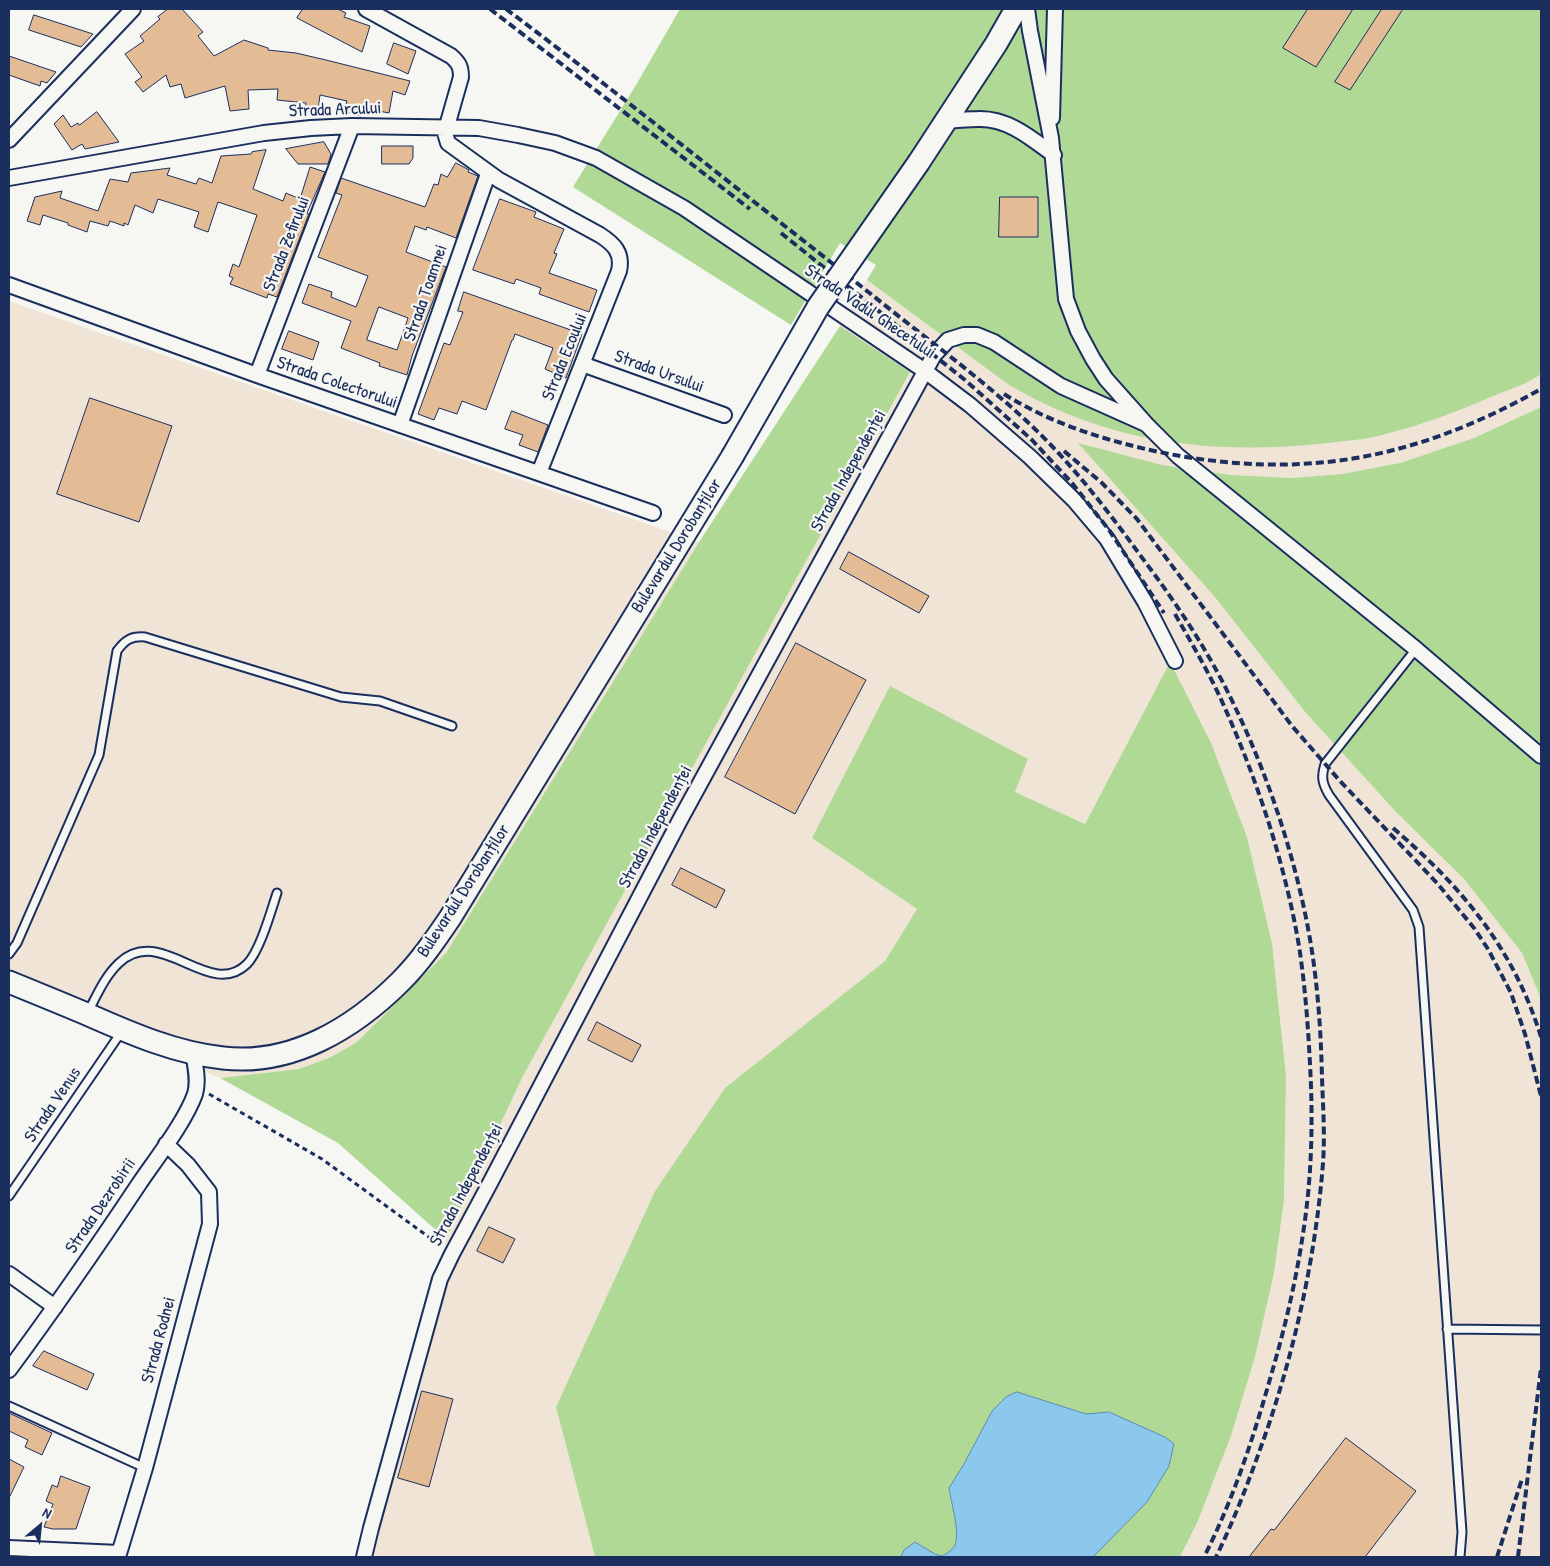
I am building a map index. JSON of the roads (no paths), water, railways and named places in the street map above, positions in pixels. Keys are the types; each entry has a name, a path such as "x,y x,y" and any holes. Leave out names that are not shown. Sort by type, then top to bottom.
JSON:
{"main road":[{"name":"Bulevardul Dorobanților","path":"9,982 156,1042 222,1058 251,1059 282,1055 309,1046 351,1023 373,1007 402,980 425,954 450,918 732,457 818,307 919,162 996,44 1016,9"}],"street":[{"path":"9,140 133,9"},
{"path":"366,9 457,61 461,68 461,77 446,128 446,138 448,143 488,174"},
{"path":"1027,9 1052,138 1066,298 1078,331 1106,379 1146,424 1178,456 1416,650 1541,756"},
{"path":"1052,138 1055,9"},
{"path":"946,121 979,119 1006,124 1031,138 1054,155"},
{"name":"Strada Arcului","path":"9,178 264,133 352,126 446,128"},
{"name":"Strada Zefirului","path":"257,375 352,126"},
{"name":"Strada Vadul Ghecetului","path":"446,128 479,128 518,135 555,143 596,158 684,208 925,371 970,405 1030,457 1074,500 1107,539 1121,560 1146,602 1175,662"},
{"name":"Strada Ecoului","path":"488,174 600,235 609,241 619,253 619,271 539,472"},
{"name":"Strada Toamnei","path":"400,425 488,174"},
{"name":"Strada Colectorului","path":"9,285 257,375 653,513"},
{"name":"Strada Independenței","path":"364,1557 373,1518 440,1279 680,820 934,354 948,340 964,335 977,335 994,342 1062,386 1146,424"},
{"name":"Strada Ursului","path":"582,364 724,415"},
{"name":"Strada Dezrobirii","path":"9,1370 166,1144 189,1106 196,1092 193,1052"},
{"name":"Strada Rodnei","path":"118,1555 145,1468 210,1224 209,1192 188,1165 166,1144"},
{"path":"9,1274 54,1307"},
{"path":"9,1548 118,1555"}],"lane":[{"path":"9,954 17,943 99,755 117,651 123,642 133,636 144,637 342,697 380,701 452,726"},
{"path":"1416,650 1326,764 1322,775 1322,784 1413,910 1419,927 1462,1532 1460,1557"},
{"path":"87,1014 110,972 131,954 144,951 161,952 215,974 226,975 247,964 257,948 277,893"},
{"name":"Strada Venus","path":"9,1196 123,1030"},
{"path":"1447,1329 1541,1330"},
{"path":"9,1406 145,1468"}],"water":[{"path":"1017,1392 1086,1414 1109,1412 1165,1437 1174,1444 1169,1466 1147,1502 1093,1557 901,1557 904,1550 915,1542 942,1556 953,1548 957,1536 949,1488 992,1411 1006,1397"}],"railway":[{"path":"490,9 750,209"},
{"path":"506,9 958,362 1035,429 1063,458 1093,494 1167,592 1204,649 1236,709 1271,794 1299,885 1313,961 1319,1011 1324,1142 1316,1230 1297,1328 1279,1392 1257,1458 1238,1508 1216,1557"},
{"path":"781,233 965,380 1032,440 1072,483 1109,530 1164,613"},
{"path":"1004,394 1022,405 1079,430 1159,452 1211,461 1309,464 1356,458 1402,448 1448,433 1494,413 1541,389"},
{"path":"1064,451 1102,483 1137,519 1292,726 1340,781 1437,883 1474,928 1488,949 1511,993 1525,1034 1541,1096"},
{"path":"1175,614 1201,659 1224,706 1259,794 1278,854 1299,946 1305,990 1311,1085 1312,1126 1309,1186 1291,1300 1250,1443 1225,1512 1204,1557"},
{"path":"1393,828 1441,873 1483,922 1516,976 1530,1005 1541,1037"},
{"path":"1518,1557 1541,1368"},
{"path":"1497,1557 1522,1479"}]}
